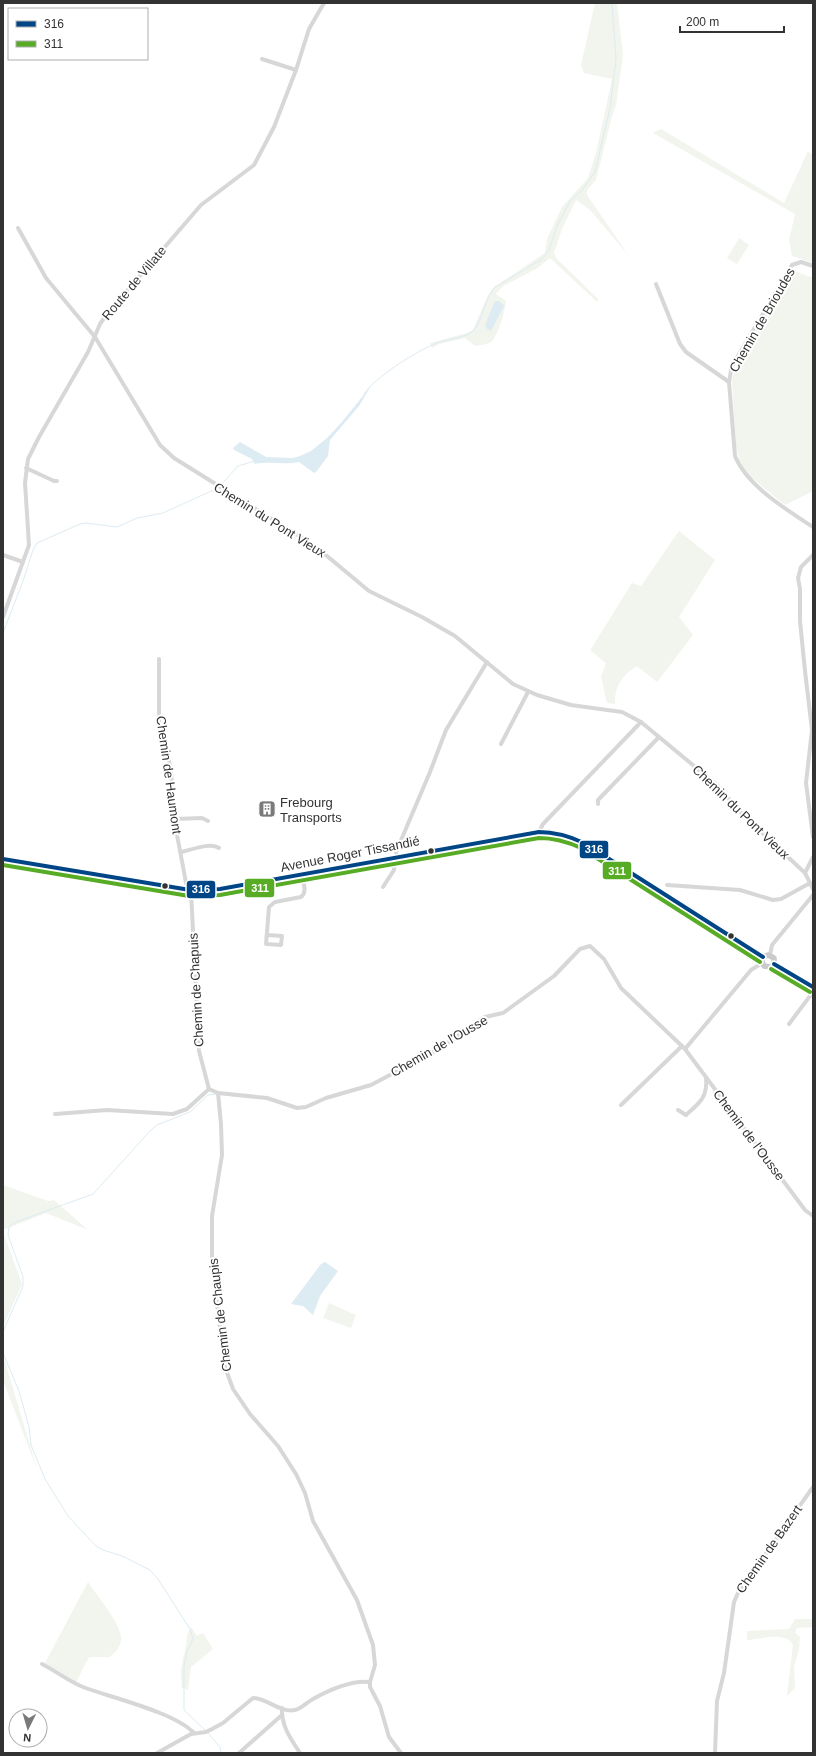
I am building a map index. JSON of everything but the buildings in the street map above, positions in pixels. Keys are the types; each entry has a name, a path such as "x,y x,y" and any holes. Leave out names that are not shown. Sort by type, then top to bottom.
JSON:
{"main road":[{"name":"Avenue Roger Tissandié","path":"3,859 190,890 220,889 539,832 558,833 575,838 689,908 763,960"},
{"path":"770,955 774,958 774,964 768,967 763,960 770,955"},
{"path":"774,964 813,987"}],"street":[{"name":"Route de Villate","path":"3,617 29,545 25,483 26,468 39,437 88,352 100,324 107,314 201,205 254,165 274,127 296,70 309,29 324,3"},
{"path":"262,59 296,70"},
{"path":"18,228 46,278 95,337"},
{"name":"Chemin de Brioudes","path":"813,266 801,262 792,265 732,366 729,382 735,456 739,467 753,483 813,527"},
{"path":"656,284 662,295 680,344 686,352 729,382"},
{"name":"Chemin du Pont Vieux","path":"95,337 160,445 174,458 205,479 315,546 369,591 422,617 455,636 512,684 528,692 571,705 622,712 641,722 717,785 739,811 805,874"},
{"path":"26,468 54,482 57,481"},
{"path":"3,555 23,562"},
{"path":"813,555 801,567 798,578 805,671 812,730 806,783 813,837"},
{"name":"Chemin de Haumont","path":"160,659 159,725 171,769 174,819 187,888 190,890"},
{"path":"397,857 396,852 446,730 487,662"},
{"path":"501,744 528,692"},
{"path":"539,832 548,818 641,722"},
{"path":"598,804 598,800 659,737"},
{"path":"174,819 202,818 208,821"},
{"path":"181,852 208,846 216,846 219,848"},
{"path":"813,857 805,874 813,888"},
{"path":"383,887 394,870 388,858"},
{"path":"267,935 268,907 275,902 301,897 305,891 302,874"},
{"path":"667,885 740,890 774,900 810,883"},
{"name":"Chemin de Chapuis","path":"190,890 199,1051 208,1089"},
{"path":"770,955 772,945 813,895"},
{"name":"Chemin de l'Ousse","path":"208,1089 218,1093 267,1098 297,1108 306,1107 326,1098 371,1085 439,1049 485,1017 503,1013 554,976 580,948 590,946 604,959 621,988 684,1048 805,1210 813,1216"},
{"path":"621,1105 684,1048 746,975 763,960"},
{"path":"789,1024 813,992"},
{"path":"678,1110 686,1115 703,1098 707,1089 705,1077"},
{"path":"55,1114 107,1110 174,1114 192,1106 208,1089"},
{"name":"Chemin de Chaupis","path":"218,1093 222,1155 212,1216 212,1264 225,1367 233,1389 250,1414 278,1446 296,1474 305,1493 313,1521 357,1600 373,1646 375,1665 370,1682"},
{"name":"Chemin de Bazert","path":"715,1753 717,1701 724,1673 734,1602 738,1593 813,1487"},
{"path":"42,1664 73,1683 166,1716 184,1725 195,1733"},
{"path":"157,1753 195,1733 206,1732 223,1723 253,1698 259,1698 282,1708 296,1710 330,1692 354,1683 370,1682 370,1687 380,1706 389,1737 401,1753"},
{"path":"282,1708 286,1731 300,1753"},
{"path":"238,1753 282,1715"}],"shaded area":[{"path":"595,3 617,3 623,55 616,105 596,180 587,190 587,195 629,256 590,210 576,200 562,229 554,253 556,258 598,299 597,302 550,258 536,269 503,286 496,294 506,301 499,327 491,342 475,346 465,338 439,344 432,348 430,343 473,330 487,297 494,287 545,253 547,239 562,207 588,178 596,153 612,79 584,73 581,65"},
{"path":"661,129 784,203 808,151 813,155 813,263 792,256 789,240 795,214 653,133"},
{"path":"739,238 749,245 737,264 727,258"},
{"path":"791,270 813,278 813,491 785,505 746,473 741,465 736,447 732,379 739,359"},
{"path":"495,301 499,301 504,306 491,331 487,329 485,325"},
{"path":"371,386 359,406 330,440 328,456 314,473 299,462 255,464 252,459 234,450 233,448 240,442 266,457 293,458 300,456 311,451 327,438"},
{"path":"679,531 715,560 679,617 693,635 657,682 637,666 627,673 620,682 616,692 615,704 607,703 601,677 606,663 591,651 591,649 632,583 641,586"},
{"path":"3,1185 48,1201 54,1200 88,1230 46,1213 3,1230"},
{"path":"3,1232 22,1284 3,1327"},
{"path":"325,1262 338,1271 320,1296 313,1315 303,1306 291,1304 321,1264"},
{"path":"329,1303 356,1315 351,1328 323,1318"},
{"path":"3,1355 37,1469 3,1380"},
{"path":"88,1582 113,1618 120,1633 121,1642 110,1657 89,1657 76,1682 45,1663"},
{"path":"795,1619 813,1619 813,1627 797,1628 795,1633 800,1637 799,1649 794,1667 795,1688 787,1696 793,1645 785,1638 779,1637 766,1637 747,1640 747,1631 789,1629"},
{"path":"191,1627 197,1636 203,1633 213,1649 191,1667 188,1690 181,1687 181,1674 187,1635"}],"waterway":[{"path":"364,394 387,372 419,352 437,343 462,337 471,333 477,326 488,298 494,288 542,259 549,250 557,226 570,201 583,189 595,172 610,108 616,59 612,3"},
{"path":"220,486 238,466 255,461"},
{"path":"3,633 33,550 37,543 80,524 86,523 117,527 137,518 163,513 218,488"},
{"path":"3,1332 23,1286 23,1277 8,1235 9,1228 13,1223 93,1194 157,1125 190,1112 208,1095 217,1094"},
{"path":"3,1353 19,1391 29,1427 31,1445 45,1479 68,1516 96,1546 103,1550 122,1556 150,1570 158,1579 190,1629 193,1639 187,1652 184,1666 184,1710 205,1730"},
{"path":"207,1732 220,1747 221,1753"}],"transit line":[{"name":"316","path":"3,859 190,890 220,889 539,832 551,833 567,836 584,843 763,957"},
{"name":"311","path":"3,865 189,896 220,895 539,838 550,839 566,842 581,848 760,962"},
{"name":"316","path":"774,964 813,987"},
{"name":"311","path":"771,969 810,992"}],"place":[{"name":"Frebourg Transports","path":"267,809"}]}
